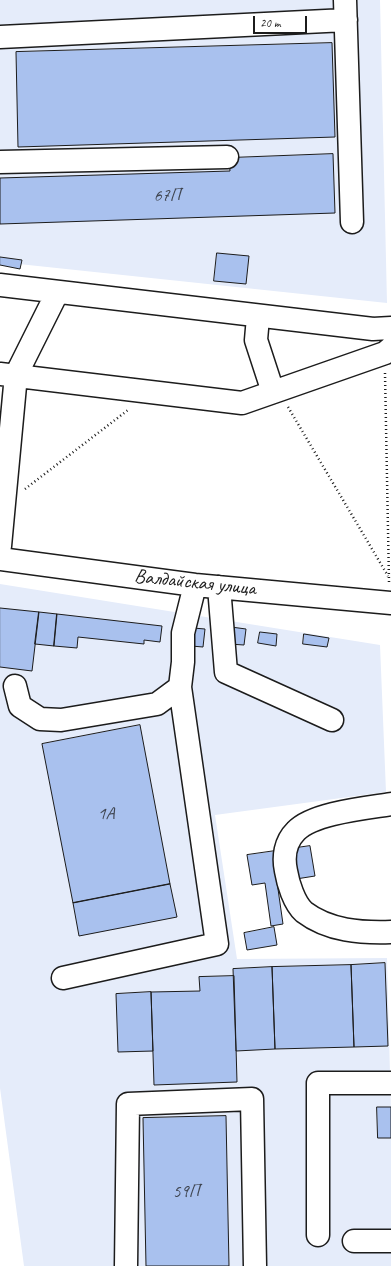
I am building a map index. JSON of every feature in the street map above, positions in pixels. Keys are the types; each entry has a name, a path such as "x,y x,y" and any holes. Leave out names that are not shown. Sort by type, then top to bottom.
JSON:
{"street":[{"path":"0,37 346,10 352,222"},
{"path":"0,162 227,157"},
{"path":"0,285 258,317 373,329 391,328"},
{"path":"0,546 4,505 8,374 57,293"},
{"path":"258,317 256,340 275,391"},
{"path":"8,374 242,403 388,350"},
{"name":"Валдайская улица","path":"0,559 195,585 390,602"},
{"path":"63,978 216,944 180,687 183,662 183,633 195,585"},
{"path":"219,587 226,672 332,720"},
{"path":"15,686 20,706 40,719 61,720 157,704 180,687"},
{"path":"391,804 321,816 296,830 286,844 285,863 289,887 303,911 333,928 368,933 391,932"},
{"path":"318,1235 318,1083 391,1083"},
{"path":"126,1266 128,1104 252,1099 255,1266"},
{"path":"354,1241 391,1241"}],"path":[{"path":"388,350 388,577 390,602"},
{"path":"275,391 388,577"},
{"path":"4,505 152,392"}],"shaded area":[{"path":"0,0 380,0 387,303 0,262"},
{"path":"0,584 380,645 386,792 215,815 237,959 387,958 391,1113 391,1266 24,1266 0,1088"}],"building":[{"path":"332,43 335,137 18,147 16,52"},
{"path":"333,154 335,213 0,224 0,178 230,171 229,158"},
{"path":"217,253 249,256 246,284 214,281"},
{"path":"0,257 22,260 20,269 0,265"},
{"path":"0,608 39,612 32,671 0,667"},
{"path":"39,612 57,614 54,646 35,644"},
{"path":"57,614 162,626 160,642 144,640 144,644 78,637 77,648 54,646"},
{"path":"231,627 246,629 244,645 229,644"},
{"path":"193,628 205,629 203,647 191,646"},
{"path":"260,632 277,634 276,646 258,643"},
{"path":"304,634 329,638 327,647 303,644"},
{"path":"140,725 170,884 73,903 42,744"},
{"path":"310,846 315,876 277,882 283,924 271,926 265,883 252,885 247,855"},
{"path":"170,884 177,917 79,936 73,903"},
{"path":"274,927 277,945 247,950 244,933"},
{"path":"385,963 388,1046 354,1047 351,965"},
{"path":"351,965 354,1047 275,1049 272,967"},
{"path":"272,967 275,1049 236,1051 233,969"},
{"path":"234,976 237,1082 154,1085 151,992 200,991 199,977"},
{"path":"151,992 153,1051 118,1052 116,994"},
{"path":"377,1107 391,1107 391,1138 378,1138"},
{"path":"226,1116 229,1266 146,1266 143,1118"}]}
